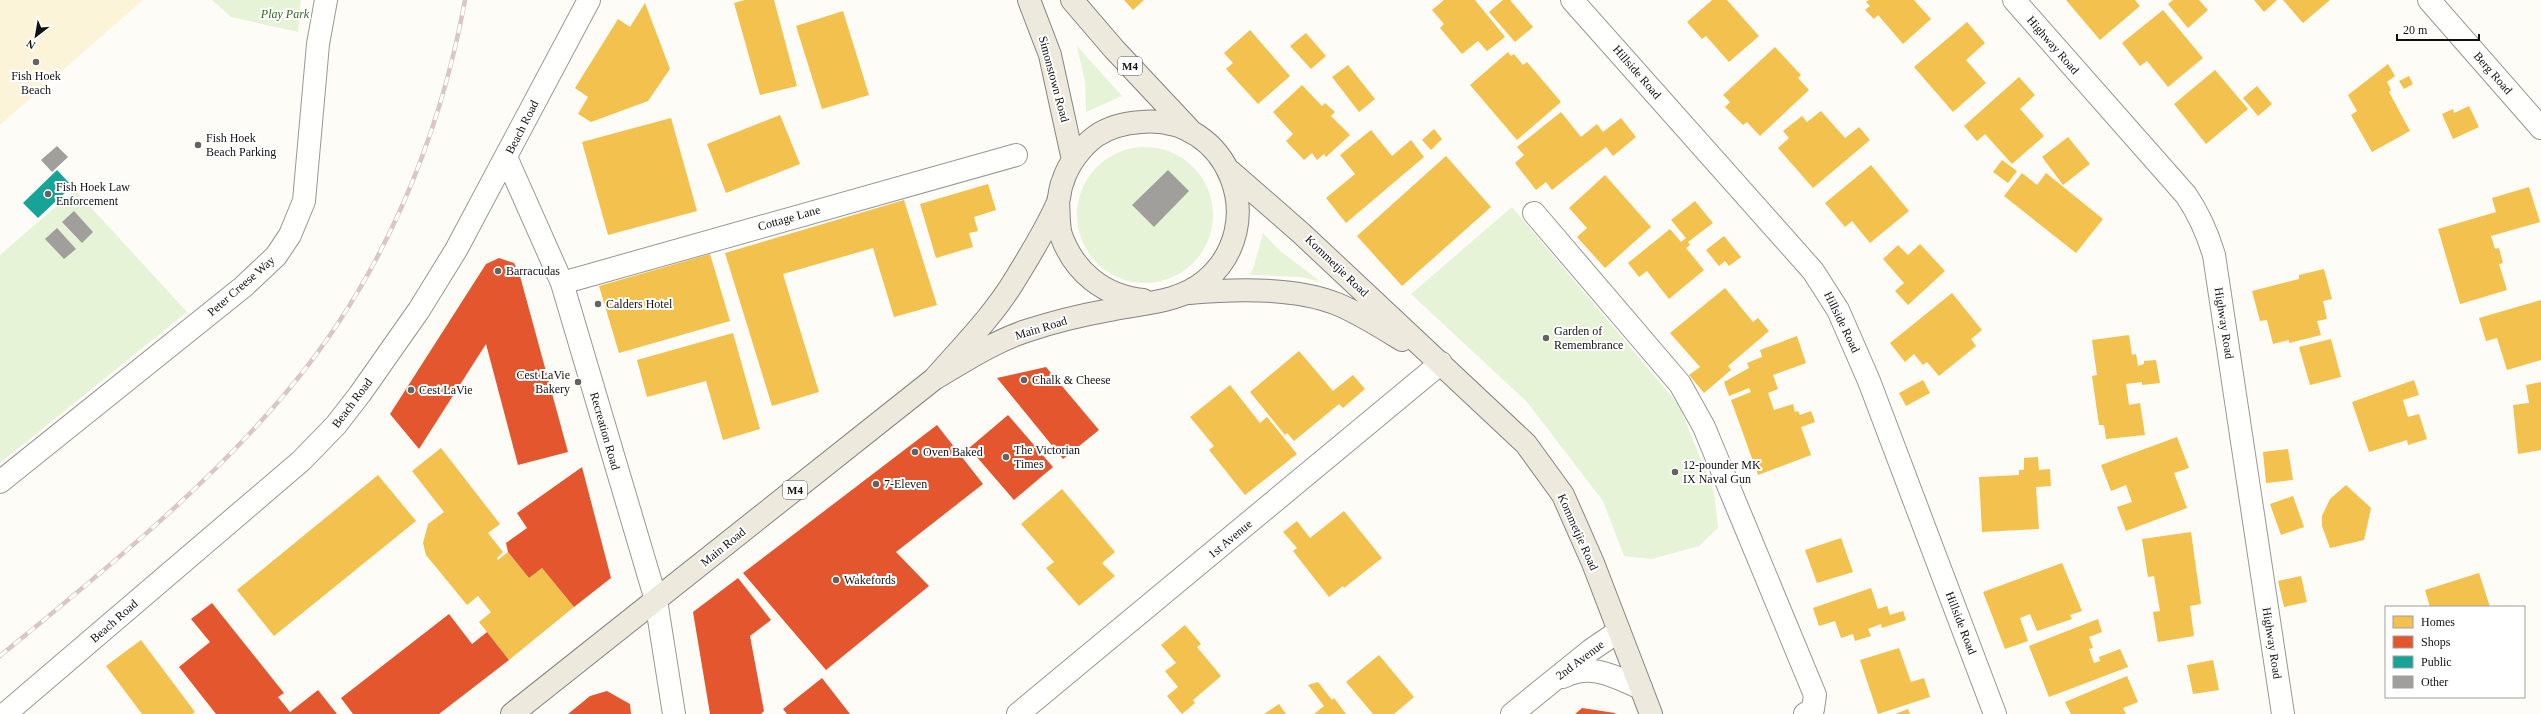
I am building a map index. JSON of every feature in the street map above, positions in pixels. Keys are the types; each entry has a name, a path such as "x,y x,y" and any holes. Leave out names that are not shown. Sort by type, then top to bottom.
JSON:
{"main road":[{"name":"Simonstown Road","path":"1029,0 1050,55 1073,160"},
{"name":"M4","path":"1072,0 1114,50 1190,130"},
{"name":"Main Road","path":"512,714 934,379 984,350 1024,331 1108,310 1171,299 1186,293 1204,282 1218,268 1235,238 1239,206 1230,171 1214,148 1190,130 1156,120 1125,123 1096,136 1073,160 1063,180 1058,201 1004,296 934,379"},
{"name":"Kommetjie Road","path":"1230,171 1301,233 1526,444 1563,495 1593,563 1651,714"},
{"name":"Main Road","path":"1058,201 1060,234 1072,260 1094,283 1124,298 1156,301"},
{"name":"Kommetjie Road","path":"1186,293 1219,290 1302,295 1337,304 1441,363"}],"street":[{"name":"Peter Creese Way","path":"0,482 243,286 276,256 290,234 304,201 318,44 326,0"},
{"name":"Beach Road","path":"5,714 301,460 336,425 419,310 456,250 589,0"},
{"name":"Hillside Road","path":"1572,0 1813,271 1838,310 1869,381 1995,714"},
{"name":"Highway Road","path":"2014,0 2186,195 2199,213 2206,230 2214,255 2283,714"},
{"name":"Berg Road","path":"2429,0 2541,128"},
{"name":"Cottage Lane","path":"562,283 1016,155"},
{"name":"Recreation Road","path":"506,157 562,283 656,600 674,714"},
{"path":"1534,213 1680,384 1691,400 1704,427 1815,695 1813,709 1805,714"},
{"name":"1st Avenue","path":"1018,714 1441,363"},
{"name":"2nd Avenue","path":"1512,714 1541,689 1619,631"},
{"name":"2nd Avenue","path":"1541,689 1567,675 1593,669 1641,688"}],"green space":[{"name":"Play Park","path":"212,0 301,0 298,32 231,17"},
{"path":"1077,46 1122,96 1086,112 1085,82"},
{"path":"1138,147 1152,147 1171,152 1183,158 1198,172 1208,189 1212,202 1212,228 1208,241 1202,253 1188,268 1183,272 1165,280 1152,283 1138,283 1119,278 1107,272 1092,258 1088,253 1080,235 1077,222 1077,208 1082,189 1088,177 1102,162 1107,158 1125,150"},
{"path":"75,190 187,312 0,463 0,255"},
{"path":"1512,207 1679,405 1714,492 1718,528 1699,546 1652,559 1624,556 1603,501 1527,402 1411,294"},
{"path":"1263,233 1279,250 1321,282 1301,277 1250,275"}],"sand":[{"name":"Fish Hoek Beach","path":"0,0 143,0 0,125"}],"building: Homes":[{"path":"745,0 774,0 797,86 760,95 734,3"},
{"path":"1124,0 1144,0 1133,10"},
{"path":"1444,0 1475,0 1505,37 1487,51 1478,41 1462,54 1440,28 1444,24 1432,10"},
{"path":"1503,0 1510,0 1533,27 1515,42 1489,12"},
{"path":"1712,0 1727,0 1759,36 1729,62 1706,36 1702,39 1687,22"},
{"path":"1869,0 1914,0 1931,19 1903,44 1878,15 1874,19 1865,10 1870,6 1866,2"},
{"path":"2066,0 2135,0 2140,6 2100,40"},
{"path":"2173,0 2199,0 2208,10 2188,28 2168,4"},
{"path":"2254,0 2277,0 2264,12"},
{"path":"2283,0 2330,0 2303,23"},
{"path":"645,3 670,69 648,101 591,122 578,114 588,97 575,88 618,19 630,27"},
{"path":"2163,10 2203,58 2168,87 2147,61 2140,66 2122,43"},
{"path":"843,11 869,95 822,109 796,26"},
{"path":"1967,22 1985,43 1966,60 1986,83 1953,112 1914,67"},
{"path":"1250,30 1290,76 1258,104 1226,69 1233,63 1224,53"},
{"path":"1306,33 1326,56 1311,69 1290,46"},
{"path":"1775,47 1801,75 1798,78 1809,90 1760,136 1747,122 1743,125 1725,107 1730,102 1723,95"},
{"path":"1508,52 1511,56 1514,54 1523,65 1527,62 1561,102 1517,140 1470,85"},
{"path":"2388,64 2395,76 2387,82 2391,90 2389,92 2410,131 2372,152 2351,115 2357,111 2348,95"},
{"path":"1348,65 1375,99 1359,112 1332,77"},
{"path":"2215,70 2248,109 2206,144 2174,104"},
{"path":"2409,76 2413,84 2404,89 2399,81"},
{"path":"2019,77 2035,95 2020,109 2044,136 2012,164 1985,134 1977,141 1964,126"},
{"path":"1302,85 1322,106 1325,103 1335,112 1331,116 1350,135 1326,157 1324,154 1317,160 1312,153 1304,160 1286,141 1293,134 1273,112"},
{"path":"2257,86 2272,104 2258,116 2243,98"},
{"path":"2469,106 2479,127 2453,139 2442,114 2453,109 2454,113"},
{"path":"1821,111 1845,138 1859,127 1870,140 1813,188 1778,148 1789,138 1783,131 1802,116 1807,122"},
{"path":"1561,112 1581,137 1597,124 1603,132 1621,118 1636,137 1613,156 1606,147 1552,190 1546,182 1536,190 1515,163 1524,155 1517,147"},
{"path":"780,115 800,164 726,193 707,144"},
{"path":"671,118 697,211 608,235 582,142"},
{"path":"1434,129 1442,139 1431,150 1422,140"},
{"path":"1371,130 1392,156 1411,140 1424,157 1346,223 1326,198 1355,174 1340,155"},
{"path":"2068,137 2090,164 2063,185 2042,157"},
{"path":"1446,156 1491,207 1402,286 1357,236"},
{"path":"2002,160 2017,171 2008,183 1993,172"},
{"path":"1871,165 1909,211 1870,243 1852,221 1845,227 1825,203"},
{"path":"2022,173 2037,185 2046,173 2103,219 2076,253 2004,196"},
{"path":"1605,175 1651,227 1605,268 1577,237 1587,228 1569,208"},
{"path":"988,184 996,210 974,217 978,231 969,233 973,247 936,258 920,204"},
{"path":"2529,187 2540,222 2491,236 2495,249 2499,248 2503,263 2499,264 2507,290 2460,304 2438,229 2496,212 2492,198"},
{"path":"904,200 937,305 894,317 873,248 783,274 819,392 772,406 725,253"},
{"path":"1695,201 1713,223 1688,242 1690,245 1686,248 1704,270 1669,299 1647,271 1639,277 1628,263 1670,229 1681,242 1686,238 1671,220"},
{"path":"1724,236 1741,257 1729,266 1725,261 1719,266 1706,250"},
{"path":"1920,244 1945,271 1908,305 1895,291 1904,283 1883,259 1898,245 1908,255"},
{"path":"710,254 730,321 619,353 599,286"},
{"path":"2324,269 2332,299 2323,301 2327,319 2317,321 2321,335 2289,343 2289,340 2273,344 2267,320 2260,321 2252,291 2299,279 2299,275"},
{"path":"1725,288 1753,322 1758,318 1769,331 1728,366 1731,370 1704,393 1689,375 1700,367 1670,333"},
{"path":"1952,293 1982,330 1971,339 1976,346 1939,376 1927,362 1923,365 1914,354 1905,362 1890,343"},
{"path":"2541,300 2541,360 2507,370 2497,338 2486,341 2479,318"},
{"path":"733,333 760,429 723,440 706,381 647,397 637,360"},
{"path":"2129,335 2132,355 2136,354 2138,366 2144,364 2144,361 2156,360 2160,383 2142,385 2142,382 2126,384 2129,405 2140,403 2145,435 2106,439 2104,425 2099,425 2092,376 2097,375 2092,340"},
{"path":"1797,336 1806,363 1773,375 1778,389 1768,393 1774,410 1793,404 1795,412 1798,411 1800,415 1811,411 1815,422 1801,427 1811,455 1758,475 1731,400 1751,392 1749,388 1729,396 1724,382 1749,368 1747,363 1762,357 1760,350"},
{"path":"2331,339 2341,377 2310,385 2299,347"},
{"path":"1299,351 1333,391 1353,375 1365,389 1343,408 1339,404 1294,441 1287,433 1285,435 1250,392"},
{"path":"1923,380 1930,393 1906,406 1899,393"},
{"path":"2414,380 2419,395 2403,400 2408,417 2419,414 2427,439 2408,445 2407,440 2369,452 2352,402"},
{"path":"2541,382 2541,450 2518,454 2513,405 2529,403 2526,385"},
{"path":"1230,385 1260,423 1267,417 1297,454 1245,495 1209,450 1214,446 1190,417"},
{"path":"2177,437 2189,468 2174,473 2187,508 2126,531 2117,507 2132,502 2126,485 2111,491 2101,465"},
{"path":"441,448 500,524 488,533 503,552 497,558 498,560 508,552 529,578 542,568 574,607 509,660 479,622 491,612 478,596 467,605 426,555 423,543 428,524 444,512 412,471"},
{"path":"2288,449 2293,480 2266,483 2263,452"},
{"path":"2038,457 2039,470 2050,469 2051,486 2036,487 2039,529 1982,532 1979,477 2019,475 2019,470 2024,470 2024,458"},
{"path":"378,475 416,521 274,636 237,590"},
{"path":"2346,485 2371,508 2364,540 2330,548 2322,526 2322,516 2330,499"},
{"path":"1062,489 1115,552 1102,563 1115,576 1079,606 1046,568 1054,562 1021,524"},
{"path":"2293,496 2304,527 2281,535 2270,504"},
{"path":"1344,511 1382,558 1344,588 1343,586 1329,597 1293,551 1297,548 1283,532 1297,521 1310,538"},
{"path":"2191,532 2201,604 2190,606 2194,636 2158,642 2153,612 2160,611 2154,576 2148,577 2142,539"},
{"path":"1841,538 1853,572 1817,583 1805,550"},
{"path":"2062,563 2082,611 2070,615 2072,619 2037,631 2030,614 2020,618 2028,641 2005,649 1983,592"},
{"path":"2479,573 2490,606 2430,606 2425,590"},
{"path":"2301,576 2307,602 2284,607 2278,581"},
{"path":"1871,588 1878,609 1887,606 1890,615 1903,611 1906,620 1882,628 1881,624 1868,629 1871,636 1855,641 1853,634 1841,638 1835,621 1819,626 1813,608"},
{"path":"2098,619 2102,632 2089,637 2093,648 2089,649 2094,663 2100,661 2099,657 2120,649 2128,667 2049,697 2029,646"},
{"path":"1185,625 1201,644 1197,647 1221,676 1193,700 1195,703 1182,714 1167,696 1178,687 1165,671 1176,663 1161,645"},
{"path":"141,640 195,712 192,714 142,714 106,666"},
{"path":"1899,648 1911,682 1924,678 1930,697 1878,714 1860,660"},
{"path":"1379,655 1414,697 1394,714 1373,714 1346,682"},
{"path":"2213,660 2219,690 2193,694 2187,665"},
{"path":"2127,676 2138,702 2123,708 2126,714 2071,714 2065,702"},
{"path":"1318,682 1332,700 1334,698 1346,714 1314,714 1324,706 1308,685"},
{"path":"1279,704 1286,714 1264,714"},
{"path":"1908,709 1910,714 1895,714"}],"building: Shops":[{"path":"499,258 514,263 520,276 568,452 518,465 486,344 419,449 390,414 486,264"},
{"path":"1046,367 1099,430 1063,459 997,378"},
{"path":"1008,415 1053,467 1014,500 969,448"},
{"name":"Wakefords","path":"937,425 983,484 896,552 929,586 826,670 743,573"},
{"path":"582,467 611,578 574,607 542,568 529,578 508,552 506,543 527,528 517,513"},
{"path":"738,578 771,620 750,636 764,711 761,714 710,714 693,612"},
{"path":"212,603 284,693 278,697 290,712 318,690 337,714 216,714 179,667 210,642 191,619"},
{"path":"449,614 472,644 487,632 509,660 439,714 353,714 341,698"},
{"path":"822,678 850,714 787,714 783,709"},
{"path":"607,691 630,704 631,714 568,714 590,696"},
{"path":"1582,708 1615,713 1615,714 1575,714"}],"building: Public":[{"name":"Fish Hoek Law Enforcement","path":"57,170 72,186 38,218 23,203"}],"building: Other":[{"path":"57,146 68,157 52,172 41,160"},
{"path":"1168,170 1189,191 1154,227 1132,205"},
{"path":"74,211 93,232 82,243 62,222"},
{"path":"57,228 76,249 64,259 45,239"}],"railway":[{"path":"0,656 114,561 188,496 257,426 289,389 322,346 352,301 379,254 402,206 440,105 454,53 465,0"}],"place":[{"name":"Fish Hoek Beach","path":"36,62"},
{"name":"Fish Hoek Beach Parking","path":"198,145"},
{"name":"Fish Hoek Law Enforcement","path":"48,194"},
{"name":"Barracudas","path":"498,271"},
{"name":"Calders Hotel","path":"598,304"},
{"name":"Garden of Remembrance","path":"1546,338"},
{"name":"Chalk & Cheese","path":"1024,380"},
{"name":"Cest LaVie Bakery","path":"578,382"},
{"name":"Cest LaVie","path":"411,390"},
{"name":"Oven Baked","path":"915,452"},
{"name":"The Victorian Times","path":"1006,457"},
{"name":"12-pounder MK IX Naval Gun","path":"1675,472"},
{"name":"7-Eleven","path":"876,484"},
{"name":"Wakefords","path":"836,580"}]}
